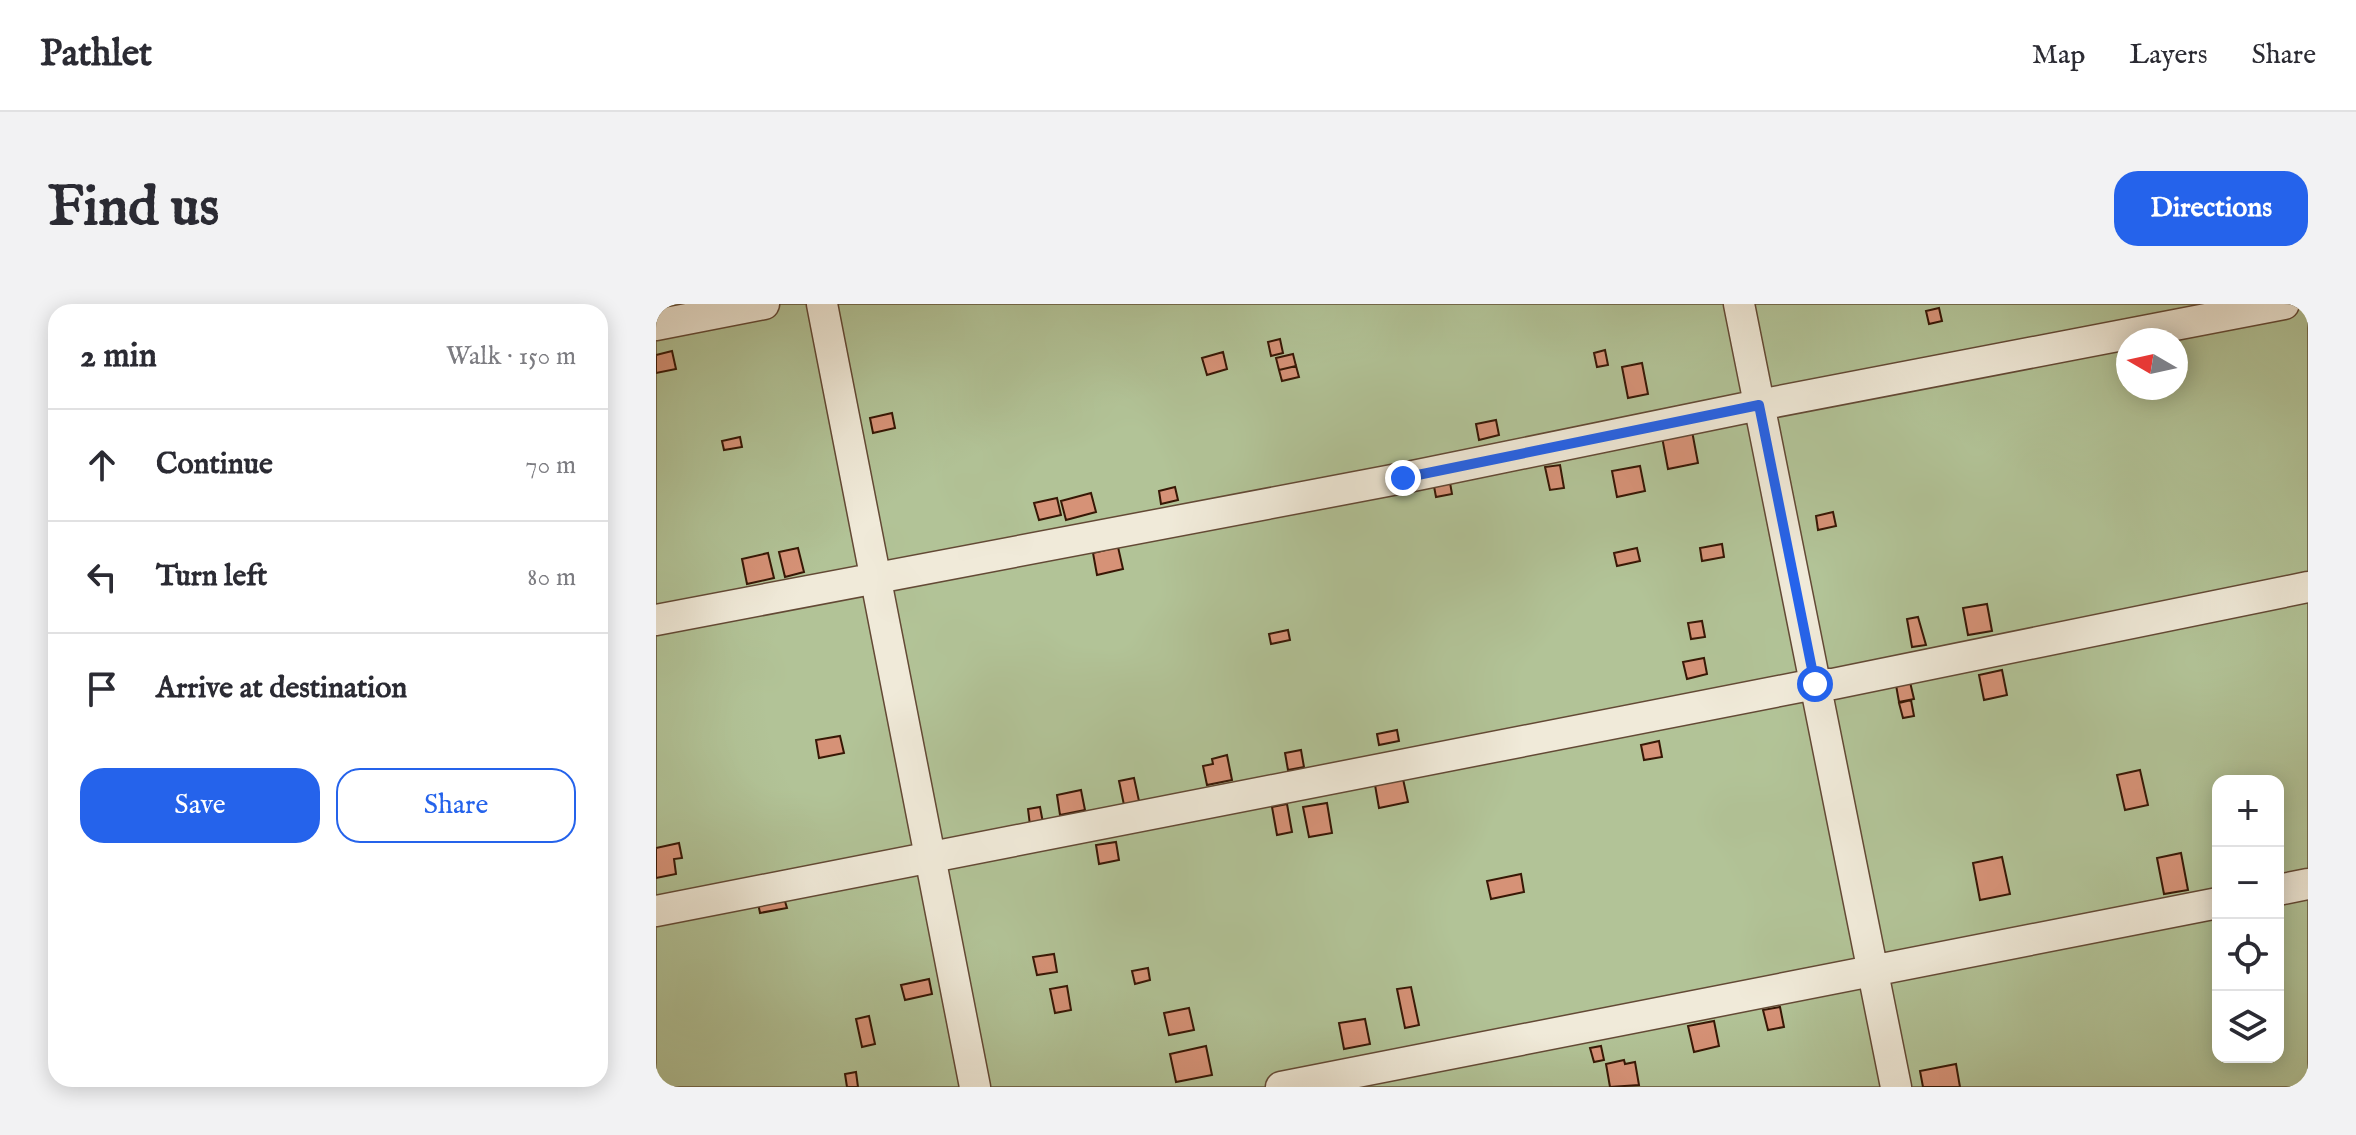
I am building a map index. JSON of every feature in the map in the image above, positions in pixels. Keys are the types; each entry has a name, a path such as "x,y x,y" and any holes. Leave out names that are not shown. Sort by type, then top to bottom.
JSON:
{"lane":[{"path":"656,325 764,304"},
{"path":"822,304 975,1087"},
{"path":"1739,304 1896,1087"},
{"path":"656,620 1403,478 1759,405 2284,304"},
{"path":"656,911 1815,684 1833,684 2308,587"},
{"path":"2284,889 2308,884"},
{"path":"1281,1087 2212,904"}],"green space":[{"path":"656,304 2308,304 2308,1087 656,1087"}],"building":[{"path":"1939,308 1942,321 1929,324 1926,311"},
{"path":"1280,339 1283,353 1271,356 1268,342"},
{"path":"1605,350 1608,365 1597,367 1594,353"},
{"path":"672,351 676,369 656,373 656,355"},
{"path":"1223,352 1227,369 1207,375 1202,358"},
{"path":"1293,354 1296,366 1279,370 1276,358"},
{"path":"1642,363 1648,394 1628,398 1622,367"},
{"path":"1296,366 1299,377 1282,381 1279,370"},
{"path":"892,413 895,428 873,433 870,418"},
{"path":"1496,420 1499,435 1479,440 1476,424"},
{"path":"1692,431 1698,463 1668,469 1662,437"},
{"path":"740,437 742,447 724,450 722,441"},
{"path":"1560,465 1564,488 1550,490 1545,467"},
{"path":"1640,466 1645,491 1617,497 1612,471"},
{"path":"1449,477 1452,494 1436,497 1433,481"},
{"path":"1175,487 1178,500 1161,504 1159,491"},
{"path":"1091,493 1096,512 1066,520 1061,501"},
{"path":"1057,498 1061,515 1039,520 1034,503"},
{"path":"1833,512 1836,526 1818,530 1816,516"},
{"path":"1722,544 1724,557 1702,561 1700,548"},
{"path":"1118,547 1123,569 1097,575 1093,553"},
{"path":"798,548 804,572 785,577 779,552"},
{"path":"1637,548 1640,561 1617,566 1614,553"},
{"path":"768,553 774,578 747,584 742,559"},
{"path":"1987,604 1992,631 1968,635 1963,608"},
{"path":"1918,617 1926,645 1912,647 1907,619"},
{"path":"1702,621 1705,637 1691,639 1688,623"},
{"path":"1288,630 1290,640 1271,644 1269,634"},
{"path":"1704,658 1707,674 1687,679 1683,662"},
{"path":"2002,670 2007,695 1984,700 1979,675"},
{"path":"1910,682 1914,699 1899,702 1896,685"},
{"path":"1911,700 1914,716 1903,718 1899,703"},
{"path":"1397,730 1399,741 1379,745 1377,734"},
{"path":"840,736 844,753 819,758 816,740"},
{"path":"1659,741 1662,757 1644,760 1641,745"},
{"path":"1301,750 1304,767 1288,770 1285,753"},
{"path":"1227,755 1232,780 1207,785 1203,766 1213,764 1212,759"},
{"path":"2140,770 2148,805 2125,810 2117,775"},
{"path":"1134,778 1139,801 1124,805 1119,781"},
{"path":"1403,779 1408,802 1379,808 1375,785"},
{"path":"1081,790 1085,810 1060,815 1057,795"},
{"path":"1327,803 1332,833 1309,837 1303,807"},
{"path":"1287,804 1292,832 1277,835 1272,807"},
{"path":"1040,807 1043,823 1030,825 1028,809"},
{"path":"1116,842 1119,860 1099,864 1096,845"},
{"path":"679,843 682,858 674,859 676,874 656,878 656,848"},
{"path":"2181,853 2188,890 2164,894 2157,858"},
{"path":"2002,857 2010,894 1980,900 1973,863"},
{"path":"1521,874 1524,892 1491,899 1487,881"},
{"path":"784,898 787,908 760,913 758,903"},
{"path":"1054,954 1057,972 1037,975 1033,957"},
{"path":"1148,968 1150,980 1135,984 1132,971"},
{"path":"929,979 932,994 905,1000 901,985"},
{"path":"1067,986 1071,1010 1055,1013 1050,989"},
{"path":"1411,987 1419,1025 1405,1028 1397,989"},
{"path":"1780,1007 1784,1027 1768,1030 1763,1010"},
{"path":"1189,1008 1194,1030 1169,1035 1164,1013"},
{"path":"869,1016 875,1044 862,1047 856,1019"},
{"path":"1365,1019 1370,1044 1344,1049 1339,1023"},
{"path":"1714,1021 1719,1046 1694,1052 1688,1026"},
{"path":"1206,1046 1212,1075 1176,1082 1170,1054"},
{"path":"1601,1046 1604,1060 1594,1062 1590,1048"},
{"path":"1624,1060 1625,1064 1635,1062 1639,1085 1610,1087 1606,1064"},
{"path":"1956,1064 1960,1087 1923,1087 1920,1071"},
{"path":"856,1072 858,1087 847,1087 845,1074"}],"route":[{"path":"1403,478 1759,405 1815,684"}]}
